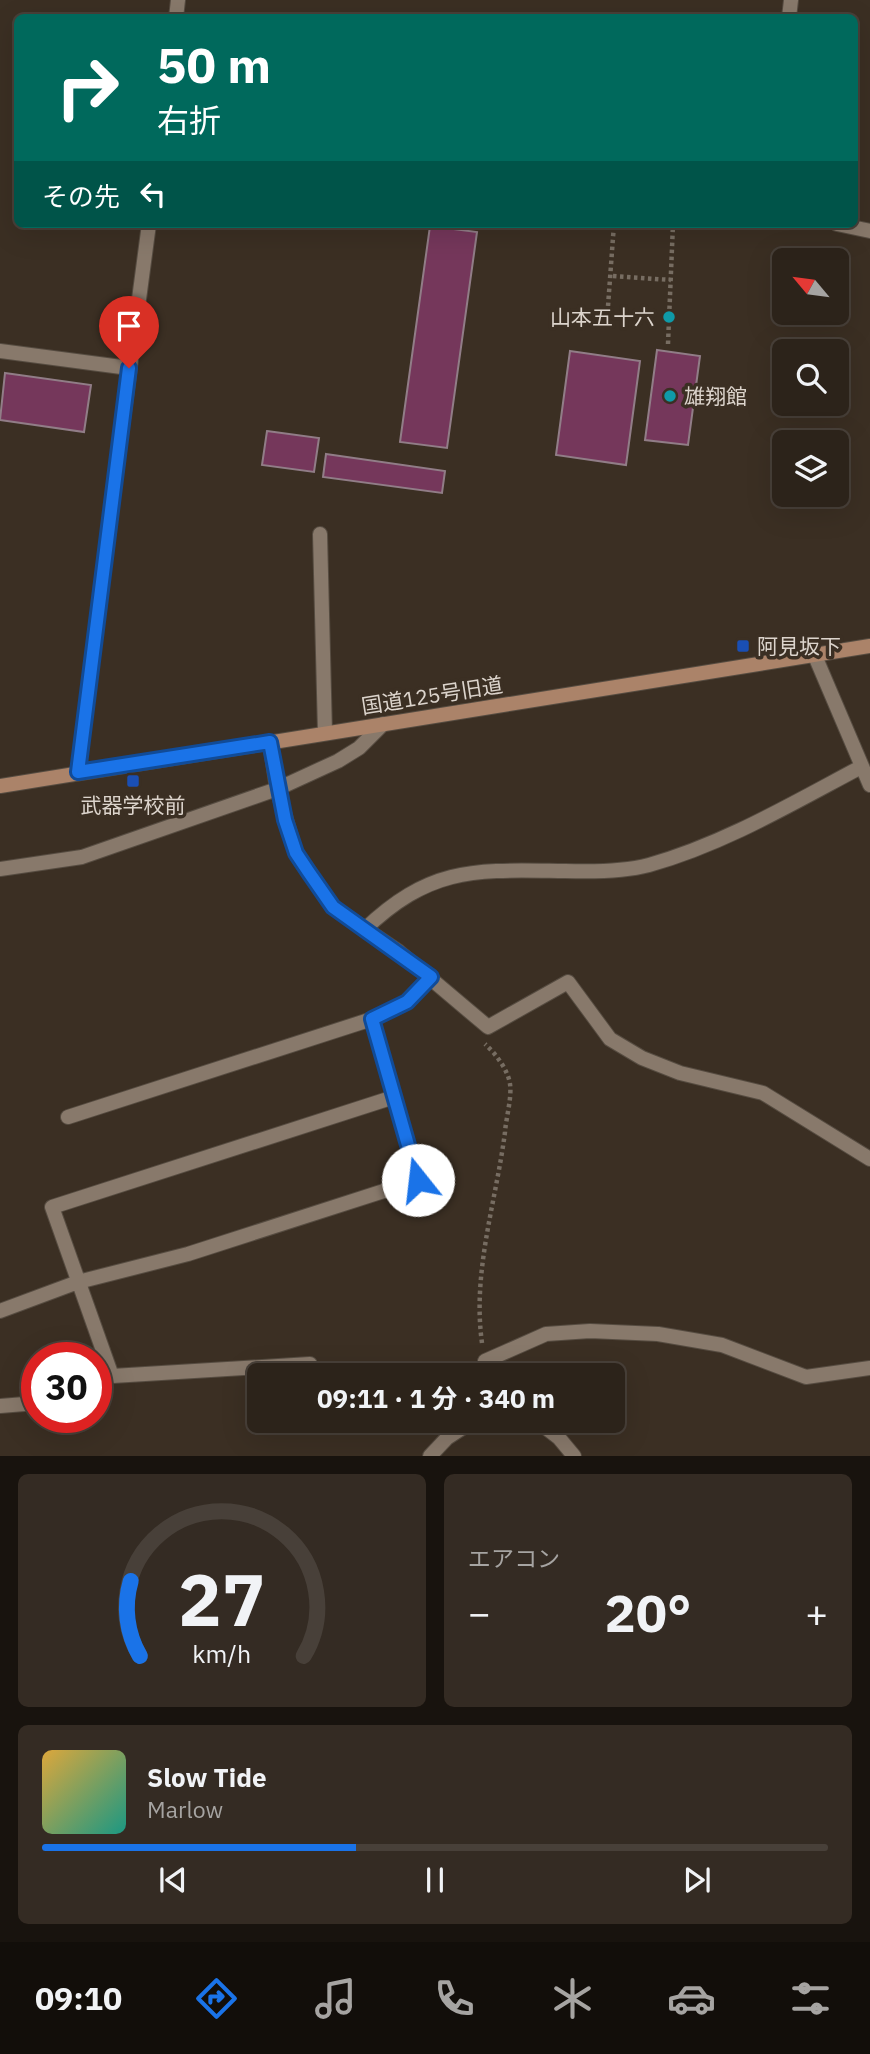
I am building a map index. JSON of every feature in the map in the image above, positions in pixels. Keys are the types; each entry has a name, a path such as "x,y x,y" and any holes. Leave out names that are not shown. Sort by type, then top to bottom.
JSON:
{"street":[{"path":"78,772 148,228"},
{"path":"0,351 129,368"},
{"path":"320,534 325,733"},
{"name":"国道125号旧道","path":"0,786 870,646"},
{"path":"815,656 870,785"},
{"path":"0,869 82,857 277,789 338,761 359,748 383,724"},
{"path":"270,742 277,789 296,853 333,907 431,977 488,1027 568,982 610,1039 642,1058 680,1073 764,1093 870,1159"},
{"path":"364,930 393,902 448,876 476,871 605,872 648,865 713,843 861,767"},
{"path":"68,1117 372,1019 407,1002 431,977"},
{"path":"0,1311 78,1282 188,1254 418,1180 372,1019"},
{"path":"100,1342 52,1207 394,1097"},
{"path":"485,1361 546,1334 590,1331 658,1334 722,1345 806,1377 870,1368"},
{"path":"112,1376 247,1368"},
{"path":"0,1406 21,1404"},
{"path":"430,1455 454,1433"},
{"path":"550,1433 574,1455"}],"path":[{"path":"607,320 613,275 614,228"},
{"path":"668,344 673,228"},
{"path":"613,275 671,280"},
{"path":"485,1361 478,1313 481,1272 501,1164 510,1084 496,1054 480,1039 488,1027"}],"building":[{"path":"430,228 477,232 447,448 400,442"},
{"path":"657,350 700,356 688,445 645,440"},
{"path":"570,351 640,361 626,465 556,455"},
{"path":"5,373 91,385 84,432 0,420"},
{"path":"267,431 319,438 314,472 262,465"},
{"path":"326,454 445,471 442,493 323,477"}],"place":[{"name":"山本五十六","path":"669,317"},
{"name":"雄翔館","path":"670,396"},
{"name":"阿見坂下","path":"743,646"},
{"name":"武器学校前","path":"133,781"}],"route":[{"path":"129,368 78,772 270,742 285,820 296,853 308,871 333,907 431,977 407,1002 372,1019 418,1180"}]}
